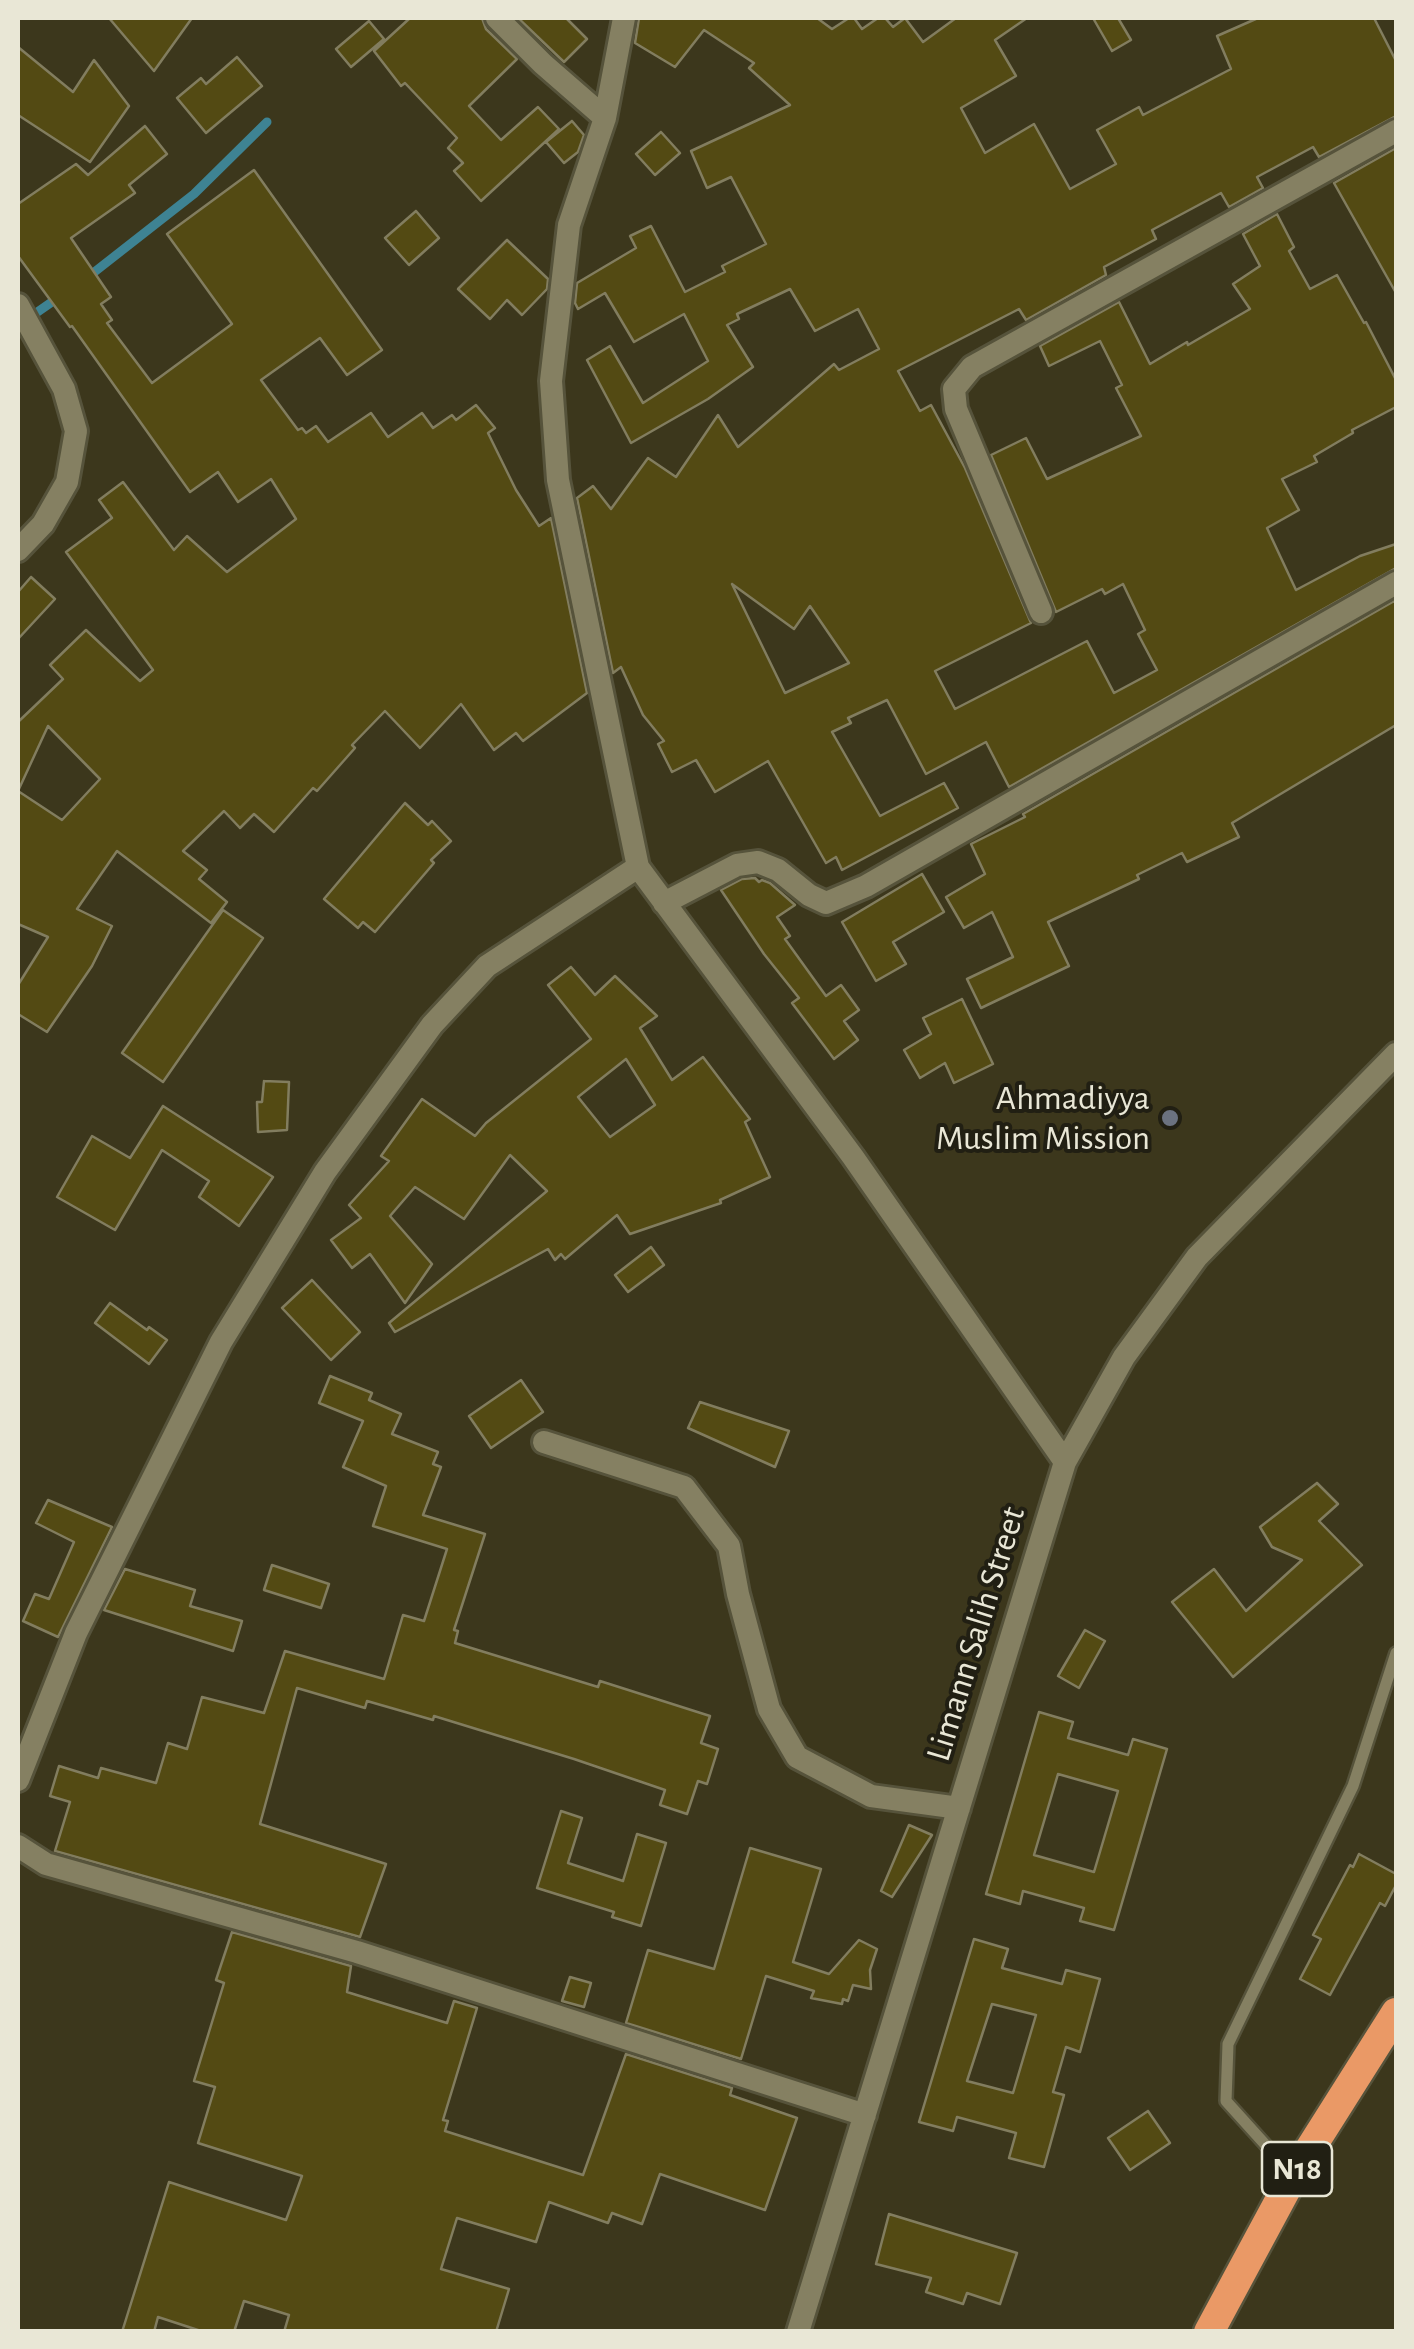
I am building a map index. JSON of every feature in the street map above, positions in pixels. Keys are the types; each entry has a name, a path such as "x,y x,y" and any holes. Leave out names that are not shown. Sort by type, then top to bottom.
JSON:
{"highway":[{"name":"N18","path":"1209,2332 1293,2176 1396,2014"}],"street":[{"path":"497,18 606,118"},
{"path":"624,18 606,118 569,225 551,381 558,480 638,867 853,1157 1065,1462"},
{"path":"1041,612 956,408 954,388 972,367 1396,131"},
{"path":"18,305 64,389 76,431 67,482 43,524 18,550"},
{"path":"664,903 737,864 758,862 778,870 808,895 826,902 866,886 1396,583"},
{"path":"18,1780 76,1633 221,1342 325,1172 432,1025 487,966 638,867"},
{"name":"Limann Salih Street","path":"798,2332 1065,1462 1124,1357 1198,1257 1396,1054"},
{"path":"544,1442 684,1487 728,1546 769,1709 797,1757 871,1796 960,1808"},
{"path":"18,1846 46,1864 357,1952 865,2115"}],"lane":[{"path":"1293,2176 1226,2100 1228,2044 1354,1786 1396,1652"}],"building":[{"path":"109,18 192,18 154,71"},
{"path":"410,18 482,18 486,29 517,59 469,106 501,140 538,107 559,129 481,201 454,171 463,163 448,148 457,138 405,83 401,86 374,51"},
{"path":"518,18 566,18 587,39 564,62"},
{"path":"639,18 817,18 832,29 854,18 862,29 878,18 885,18 893,27 905,18 923,42 956,18 1027,18 995,40 1016,76 961,108 985,153 1034,124 1070,189 1116,164 1097,130 1139,107 1143,115 1231,69 1217,36 1258,18 1374,18 1396,61 1396,116 1319,157 1313,147 1257,177 1263,188 1229,207 1221,193 1152,230 1156,239 1104,267 1106,275 1026,320 1019,309 898,371 920,411 931,405 965,468 1031,623 935,671 955,709 1087,641 1114,693 1157,670 1138,634 1145,630 1123,584 1105,594 1102,589 1056,612 991,455 1026,438 1047,479 1141,436 1116,388 1122,385 1100,341 1049,366 1040,346 1119,302 1150,364 1187,342 1188,345 1250,309 1233,284 1260,266 1243,234 1277,214 1294,247 1289,251 1310,289 1337,275 1366,322 1396,380 1396,407 1314,456 1317,462 1282,479 1299,510 1267,528 1296,590 1360,556 1396,544 1396,568 1009,787 986,742 926,774 887,700 848,718 851,723 832,732 880,816 944,783 958,808 842,870 836,857 826,863 768,761 715,792 696,760 672,772 658,744 664,741 643,715 621,667 613,673 577,498 593,486 611,509 648,458 676,477 718,415 738,447 834,364 839,370 879,349 858,309 815,331 790,289 737,314 739,319 727,325 753,367 708,399 631,443 587,360 610,346 643,403 708,361 684,314 634,342 605,293 578,309 577,283 636,248 630,236 651,226 685,292 725,272 722,266 766,244 731,177 707,188 691,151 790,105 749,68 754,63 704,30 675,67 635,43","holes":["732,584 794,629 810,606 849,663 785,693"]},
{"path":"1093,18 1118,18 1131,40 1112,51"},
{"path":"369,21 384,39 351,67 336,49"},
{"path":"18,47 73,92 94,60 129,106 90,162 18,115"},
{"path":"237,57 262,86 206,133 177,98 201,78 206,84"},
{"path":"572,121 584,135 578,152 564,163 546,142"},
{"path":"145,126 167,154 129,185 135,193 71,238 111,297 101,304 112,320 107,323 152,383 232,324 167,234 254,170 382,350 347,375 320,338 261,380 298,430 302,428 306,433 316,426 328,442 371,413 388,437 422,413 433,428 452,415 456,420 476,405 495,428 488,433 539,526 551,518 587,693 523,741 516,733 494,750 461,704 420,748 385,711 352,745 355,748 317,791 313,788 274,832 254,814 240,828 224,811 183,851 207,870 199,879 227,902 211,923 117,851 77,909 112,926 92,966 47,1032 18,1014 18,985 48,937 18,924 18,791 18,722 63,679 50,665 86,630 140,681 153,670 66,552 112,518 99,500 123,482 174,550 187,536 227,572 296,519 271,479 238,502 218,472 190,492 18,256 18,204 76,164 88,175","holes":["48,726 100,779 62,820 18,791"]},
{"path":"661,132 680,153 655,175 636,154"},
{"path":"1396,148 1396,293 1334,183"},
{"path":"416,211 439,238 409,265 385,238"},
{"path":"507,240 548,279 547,289 522,315 507,300 490,319 458,289"},
{"path":"31,577 55,599 18,639 18,592"},
{"path":"1396,600 1396,725 1232,823 1239,837 1187,862 1182,853 1137,875 1139,879 1048,922 1069,966 981,1008 967,979 1013,957 992,912 964,928 946,897 985,874 971,844 1025,817 1023,814"},
{"path":"405,803 428,825 432,821 451,841 431,860 434,863 375,932 363,922 358,928 324,899"},
{"path":"922,874 944,912 893,942 906,964 876,981 842,922"},
{"path":"742,879 770,883 795,905 777,917 790,936 785,939 826,996 841,985 859,1010 844,1021 858,1040 834,1059 792,1003 799,998 721,890"},
{"path":"223,910 263,938 163,1082 122,1053"},
{"path":"571,967 595,995 615,976 657,1016 640,1028 672,1080 703,1057 750,1119 745,1122 770,1177 720,1200 721,1203 630,1234 617,1215 565,1259 561,1254 555,1260 548,1249 395,1332 389,1323 547,1191 510,1155 464,1219 415,1187 390,1216 432,1264 405,1303 370,1254 352,1268 331,1240 361,1218 349,1205 389,1161 381,1156 422,1099 475,1136 591,1039 548,985","holes":["626,1059 655,1105 610,1137 578,1097"]},
{"path":"962,999 993,1064 954,1083 945,1063 920,1078 904,1050 931,1034 923,1018"},
{"path":"264,1081 289,1082 287,1130 258,1132 257,1102 262,1102"},
{"path":"163,1106 273,1177 239,1226 199,1197 209,1181 162,1150 115,1230 57,1197 92,1136 130,1158"},
{"path":"651,1247 664,1265 628,1292 615,1275"},
{"path":"312,1280 360,1332 331,1360 282,1308"},
{"path":"110,1303 167,1340 149,1364 95,1323"},
{"path":"330,1376 372,1393 369,1400 401,1414 392,1434 438,1452 433,1464 441,1467 423,1515 485,1534 454,1630 458,1631 455,1643 598,1687 600,1681 710,1716 701,1743 718,1749 707,1784 698,1781 687,1814 660,1805 665,1790 574,1759 434,1716 433,1720 367,1701 365,1708 297,1688 260,1824 386,1864 360,1937 55,1851 70,1802 50,1796 59,1766 98,1778 101,1768 156,1783 168,1743 187,1749 202,1697 264,1713 285,1651 384,1679 403,1615 424,1621 447,1549 373,1526 386,1486 343,1467 363,1421 319,1403"},
{"path":"521,1380 543,1412 491,1448 469,1416"},
{"path":"700,1402 789,1431 775,1467 688,1428"},
{"path":"1317,1483 1338,1504 1319,1521 1362,1565 1233,1677 1172,1602 1214,1569 1246,1611 1302,1560 1272,1547 1260,1527"},
{"path":"48,1500 112,1527 58,1637 23,1621 35,1594 49,1599 74,1542 36,1523"},
{"path":"272,1565 329,1584 321,1608 264,1590"},
{"path":"125,1569 195,1590 190,1606 242,1621 233,1651 104,1610"},
{"path":"1085,1630 1105,1641 1079,1688 1058,1676"},
{"path":"1039,1712 1073,1722 1068,1738 1128,1755 1133,1739 1167,1749 1114,1930 1080,1921 1084,1908 1023,1891 1020,1904 986,1894","holes":["1058,1774 1118,1791 1094,1872 1034,1855"]},
{"path":"561,1811 582,1818 568,1863 623,1881 637,1834 666,1843 641,1926 612,1917 614,1912 537,1888"},
{"path":"909,1825 932,1835 892,1897 881,1891"},
{"path":"750,1848 821,1869 793,1962 829,1974 859,1940 877,1949 870,1970 871,1989 853,1985 848,2001 843,1999 842,2004 811,1998 814,1991 766,1976 741,2059 626,2023 648,1950 714,1969"},
{"path":"1359,1854 1396,1874 1396,1885 1385,1906 1380,1903 1330,1995 1300,1979 1321,1939 1313,1935"},
{"path":"232,1932 351,1966 347,1992 447,2023 454,2001 477,2008 443,2120 448,2121 445,2131 583,2175 626,2054 732,2088 730,2095 797,2118 765,2210 660,2174 642,2224 612,2213 608,2223 549,2202 536,2242 457,2218 441,2269 509,2289 496,2332 284,2332 289,2315 244,2301 234,2332 204,2332 158,2317 154,2332 122,2332 169,2182 286,2220 302,2176 198,2143 215,2087 194,2081 224,1983 216,1980"},
{"path":"974,1939 1008,1949 1002,1968 1062,1984 1066,1970 1100,1979 1080,2052 1066,2047 1053,2092 1064,2095 1044,2167 1009,2158 1016,2133 957,2117 953,2131 919,2122","holes":["992,2004 1036,2015 1013,2093 967,2081"]},
{"path":"570,1977 591,1983 584,2007 562,2001"},
{"path":"1148,2111 1170,2143 1130,2170 1108,2138"},
{"path":"889,2214 1017,2253 1000,2304 967,2293 963,2304 926,2292 931,2278 876,2264"}],"waterway":[{"path":"88,277 194,194 267,122"},
{"path":"26,320 59,297"}],"place":[{"name":"Ahmadiyya Muslim Mission","path":"1170,1118"}]}
